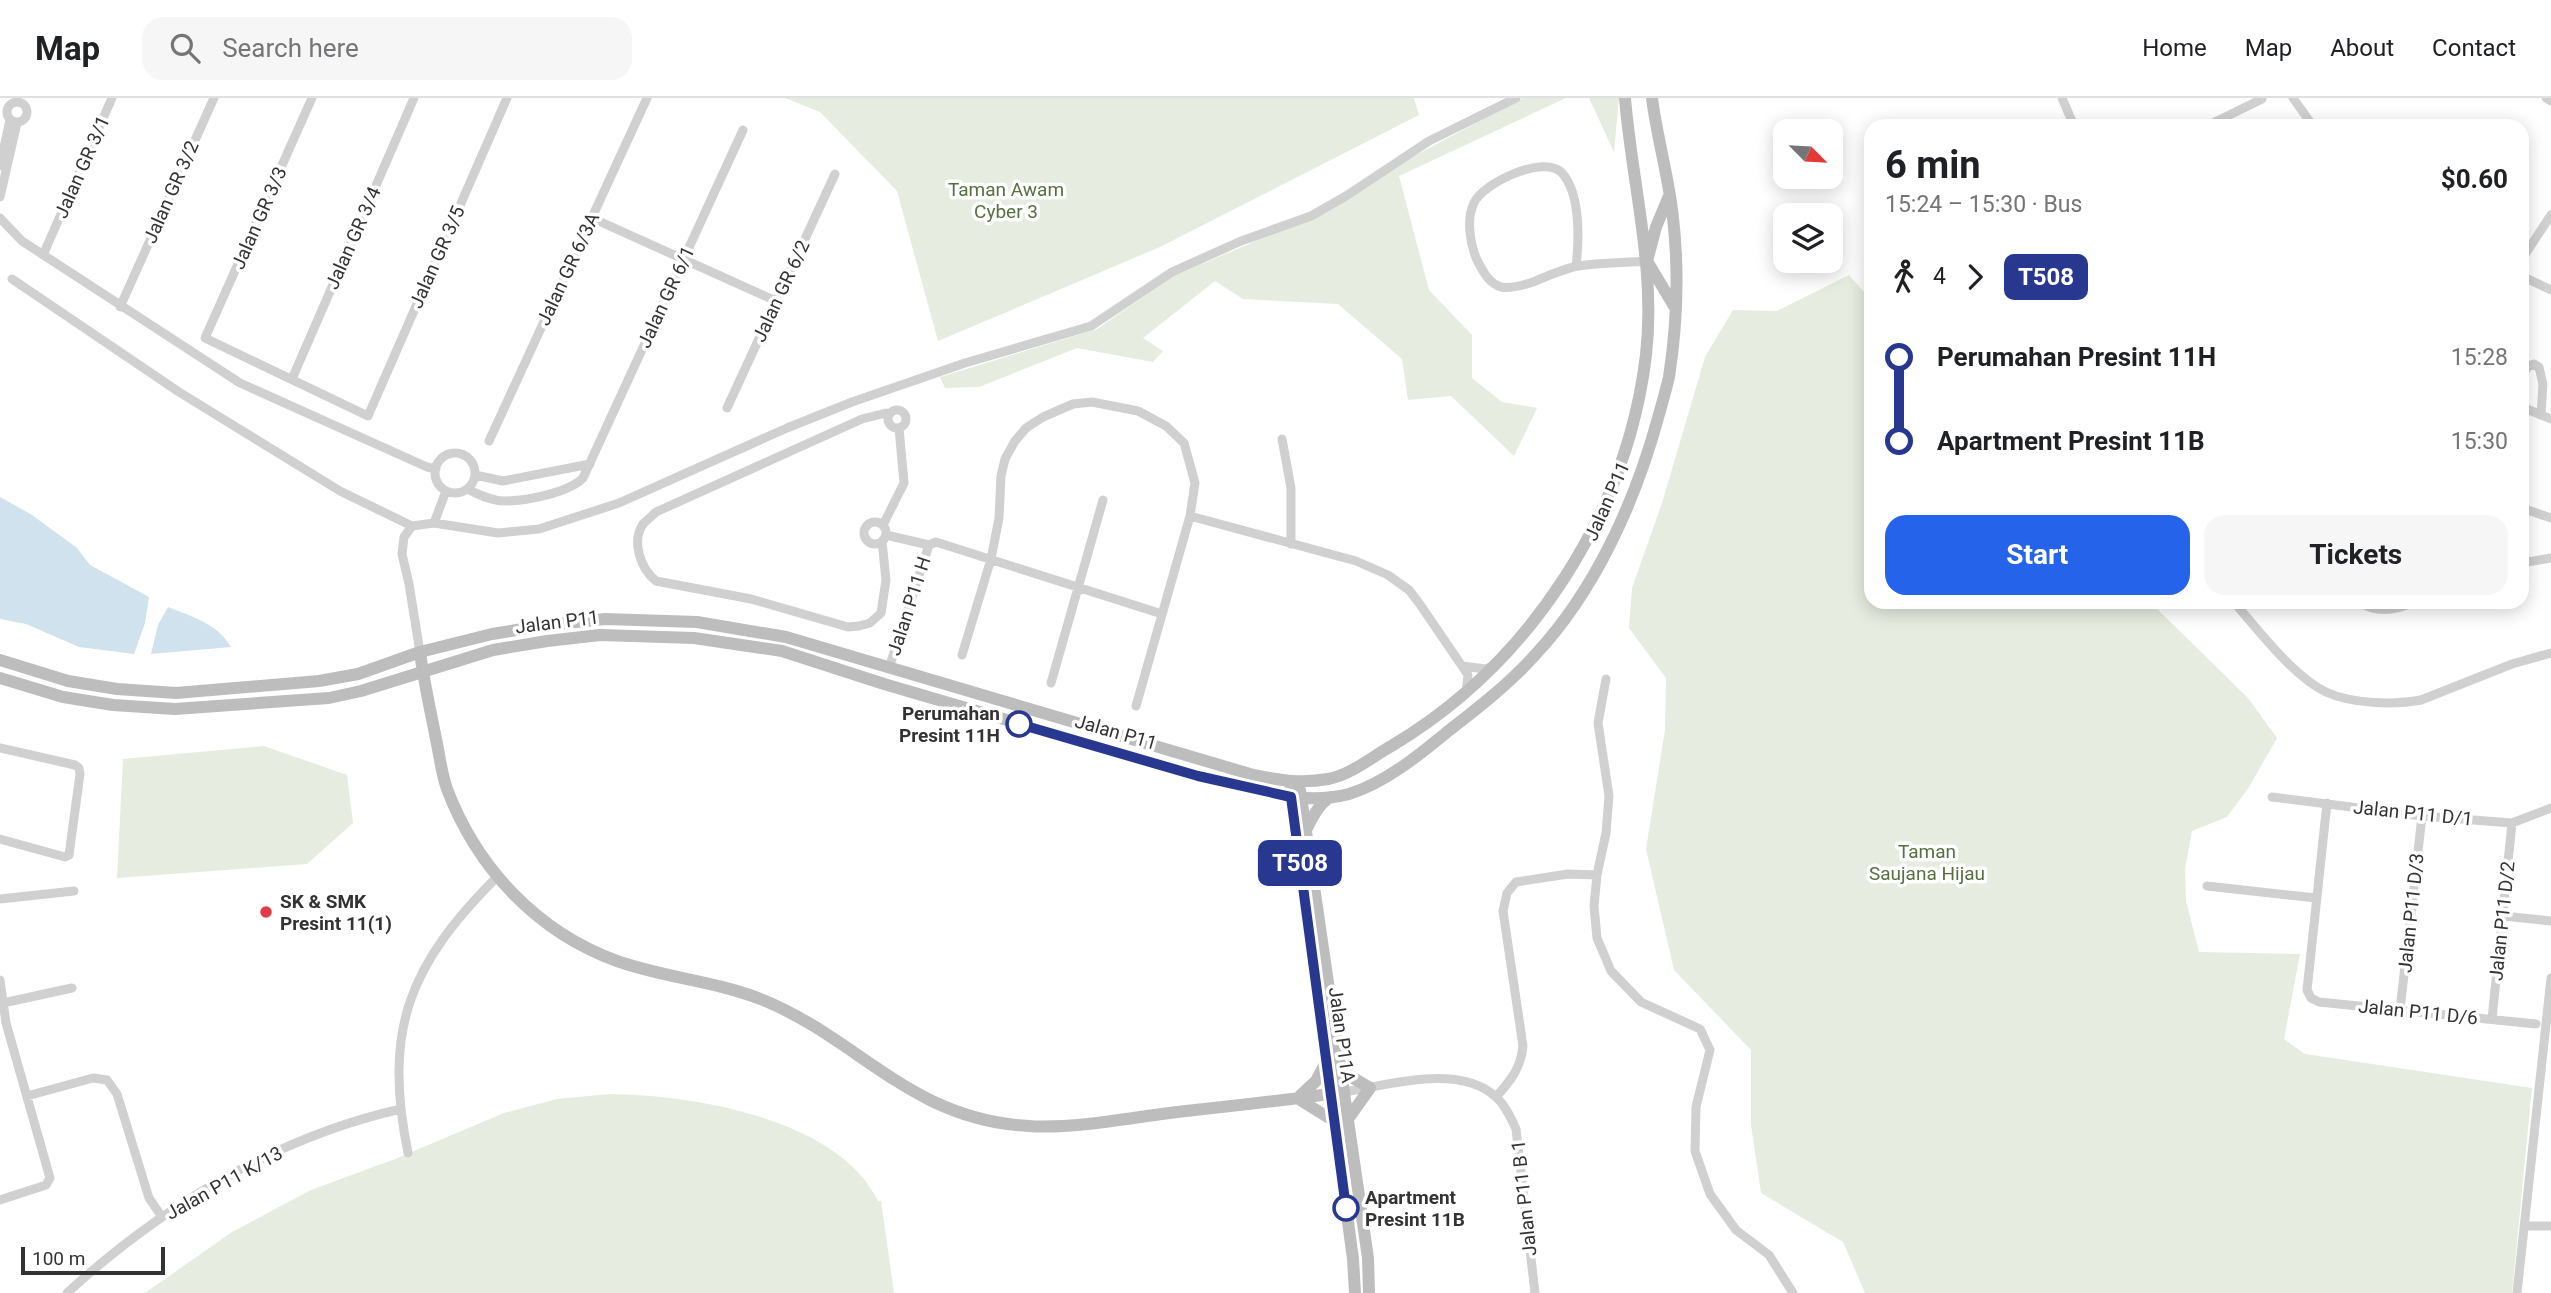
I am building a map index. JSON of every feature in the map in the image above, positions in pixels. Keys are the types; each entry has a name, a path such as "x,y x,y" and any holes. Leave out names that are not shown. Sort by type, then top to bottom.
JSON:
{"main road":[{"name":"Jalan P11","path":"0,660 68,681 117,689 176,693 319,681 358,674 420,652 492,634 548,625 605,619 697,622 786,637 1250,774 1294,782 1330,779 1427,725 1494,666 1540,611 1582,549 1609,494 1631,433 1646,355 1649,296 1647,261 1625,98"},
{"name":"Jalan P11","path":"0,678 63,697 113,705 175,709 329,698 493,650 600,635 654,635 782,651 905,691 1198,776 1295,797 1332,797 1350,793 1386,777 1438,740 1489,699 1534,656 1559,628 1599,566 1630,501 1647,459 1668,379 1674,306 1676,259 1669,196 1652,98"},
{"path":"1669,196 1656,227 1647,261 1674,306"},
{"path":"420,652 446,786 461,822 497,877 515,897 548,925 575,942 629,965 728,988 762,1000 831,1035 932,1101 979,1119 1056,1128 1344,1092"},
{"path":"861,677 889,668 905,691"},
{"name":"Jalan P11A","path":"1294,782 1355,1293"},
{"name":"Jalan P11A","path":"1295,797 1306,830 1368,1258 1369,1293"},
{"path":"1306,830 1317,809 1332,797"},
{"path":"1296,1098 1310,1088 1326,1062"},
{"path":"1341,1068 1370,1088 1348,1119"},
{"path":"1296,1098 1334,1121"}],"street":[{"name":"Jalan GR 3/1","path":"43,255 113,98"},
{"name":"Jalan GR 3/2","path":"120,307 214,98"},
{"name":"Jalan GR 3/3","path":"292,379 205,338 312,98"},
{"name":"Jalan GR 3/4","path":"292,379 414,98"},
{"name":"Jalan GR 3/5","path":"292,379 368,416 507,98"},
{"name":"Jalan GR 6/3A","path":"489,441 647,98"},
{"path":"12,279 179,392 340,491 412,526 434,523 498,533 539,529 619,503 852,402 965,363 1091,326 1172,272 1202,256 1328,208 1429,141 1516,98"},
{"path":"2293,98 2308,119"},
{"path":"2546,98 2551,101"},
{"path":"2064,99 2071,119"},
{"path":"2221,119 2262,99"},
{"path":"0,197 9,105 23,101 26,117 8,117"},
{"path":"0,166 8,117"},
{"name":"Jalan GR 6/1","path":"505,501 551,493 576,485 583,478 743,131"},
{"path":"1577,266 1580,237 1573,196 1562,173 1546,166 1525,169 1490,186 1475,200 1469,224 1475,254 1485,276 1501,287 1519,286 1577,266 1647,261"},
{"name":"Jalan GR 6/2","path":"727,408 835,174"},
{"path":"2529,248 2551,215"},
{"path":"0,218 9,230 43,255 240,383 436,469"},
{"path":"592,218 776,301"},
{"path":"2529,279 2551,290"},
{"path":"2529,366 2534,364 2539,367 2543,384 2541,415"},
{"path":"962,655 991,559 999,518 1001,476 1005,459 1015,440 1035,422 1073,404 1092,402 1118,405 1138,411 1166,426 1184,443 1195,482 1190,516 1136,706"},
{"path":"895,410 905,414 906,421 899,428 904,483 883,525 886,580 881,613 870,623 848,626 751,599 656,581 648,574 640,558 637,538 644,524 656,512 862,419 890,414 895,410"},
{"path":"2529,410 2551,418"},
{"path":"890,414 890,425 899,428"},
{"path":"1282,439 1291,488 1291,544"},
{"path":"462,454 472,462 475,475 467,489 456,493 446,491 437,481 436,469 443,457 462,454"},
{"path":"475,475 503,481 536,477 590,464"},
{"path":"467,489 494,500 505,501 503,481"},
{"path":"434,523 446,491"},
{"path":"1051,683 1103,500"},
{"path":"2529,510 2551,518"},
{"path":"1190,516 1356,562 1388,575 1409,590 1468,675 1465,693"},
{"path":"883,525 872,522 865,530 866,538 871,543 884,538 929,545 936,542 1162,614"},
{"path":"412,526 404,537 402,554 420,652"},
{"name":"Jalan P11 H","path":"889,668 929,545"},
{"path":"2529,562 2551,558"},
{"path":"2240,609 2290,665 2326,692 2370,702 2407,703 2512,664 2551,653"},
{"path":"1462,666 1485,669 1494,666"},
{"path":"1606,679 1598,723 1609,796 1606,834 1597,875 1594,906 1597,939 1611,971 1641,1002 1700,1029 1710,1050 1696,1107 1695,1151 1710,1194 1737,1230 1769,1255 1793,1293"},
{"path":"0,748 79,768 69,855 65,857 0,839"},
{"name":"Jalan P11 D/1","path":"2272,797 2422,816 2512,823 2551,808"},
{"path":"2207,886 2316,898 2327,803"},
{"name":"Jalan P11 D/3","path":"2400,1010 2422,816"},
{"name":"Jalan P11 D/2","path":"2492,1019 2512,823"},
{"path":"1496,1097 1514,1076 1521,1062 1523,1046 1503,911 1507,893 1516,882 1568,874 1597,875"},
{"path":"408,1153 401,1109 399,1049 411,994 442,939 472,902 497,877"},
{"path":"0,899 74,891"},
{"name":"Jalan P11 D/6","path":"2316,898 2307,990 2311,998 2319,1002 2536,1024"},
{"path":"2503,916 2551,921"},
{"path":"2517,1293 2548,1048 2551,978"},
{"path":"0,979 6,1023 50,1178 49,1182 0,1200"},
{"path":"3,1003 72,988"},
{"path":"27,1096 93,1078 107,1080 117,1094 149,1198 162,1217"},
{"name":"Jalan P11 B 1","path":"1344,1092 1436,1078 1468,1081 1496,1097 1508,1112 1516,1129 1535,1293"},
{"name":"Jalan P11 K/13","path":"67,1293 100,1263 162,1217 239,1171 292,1144 375,1115 401,1109"},
{"path":"2524,1226 2551,1226"}],"green space":[{"name":"Taman Awam Cyber 3","path":"785,98 1414,98 1419,115 1160,247 938,341 897,191 820,112"},
{"path":"1523,98 1566,98 1399,176 1429,290 1472,335 1472,378 1502,402 1537,408 1514,456 1451,396 1408,400 1402,359 1338,304 1243,299 1215,281 1143,338 1163,351 1153,362 1077,348 979,387 945,388 940,377 1097,329 1173,276 1249,244"},
{"path":"1589,98 1619,98 1614,152"},
{"name":"Taman Saujana Hijau","path":"1849,275 1864,292 1864,609 2157,609 2248,698 2277,738 2249,787 2227,817 2192,831 2185,869 2186,901 2199,952 2300,954 2284,1039 2305,1054 2532,1088 2512,1293 1865,1293 1843,1242 1761,1193 1751,1125 1751,1050 1674,970 1646,849 1665,730 1666,678 1629,628 1632,588 1662,503 1705,357 1733,310 1777,311"},
{"path":"264,746 347,775 353,823 307,864 117,878 123,759"},
{"path":"610,1094 681,1099 720,1106 797,1131 831,1149 858,1173 878,1201 881,1201 894,1293 145,1293 232,1232 311,1190 395,1159 504,1113 557,1099"}],"water":[{"path":"0,497 32,515 77,548 90,565 149,597 145,623 134,654 79,647 26,624 0,619"},
{"path":"168,607 211,626 231,647 151,654 158,625"}],"bus line":[{"name":"T508","path":"1019,724 1198,776 1291,797 1346,1208"}],"place":[{"name":"Perumahan Presint 11H","path":"1019,724"},
{"name":"SK & SMK Presint 11(1)","path":"266,912"},
{"name":"Apartment Presint 11B","path":"1346,1208"}]}
